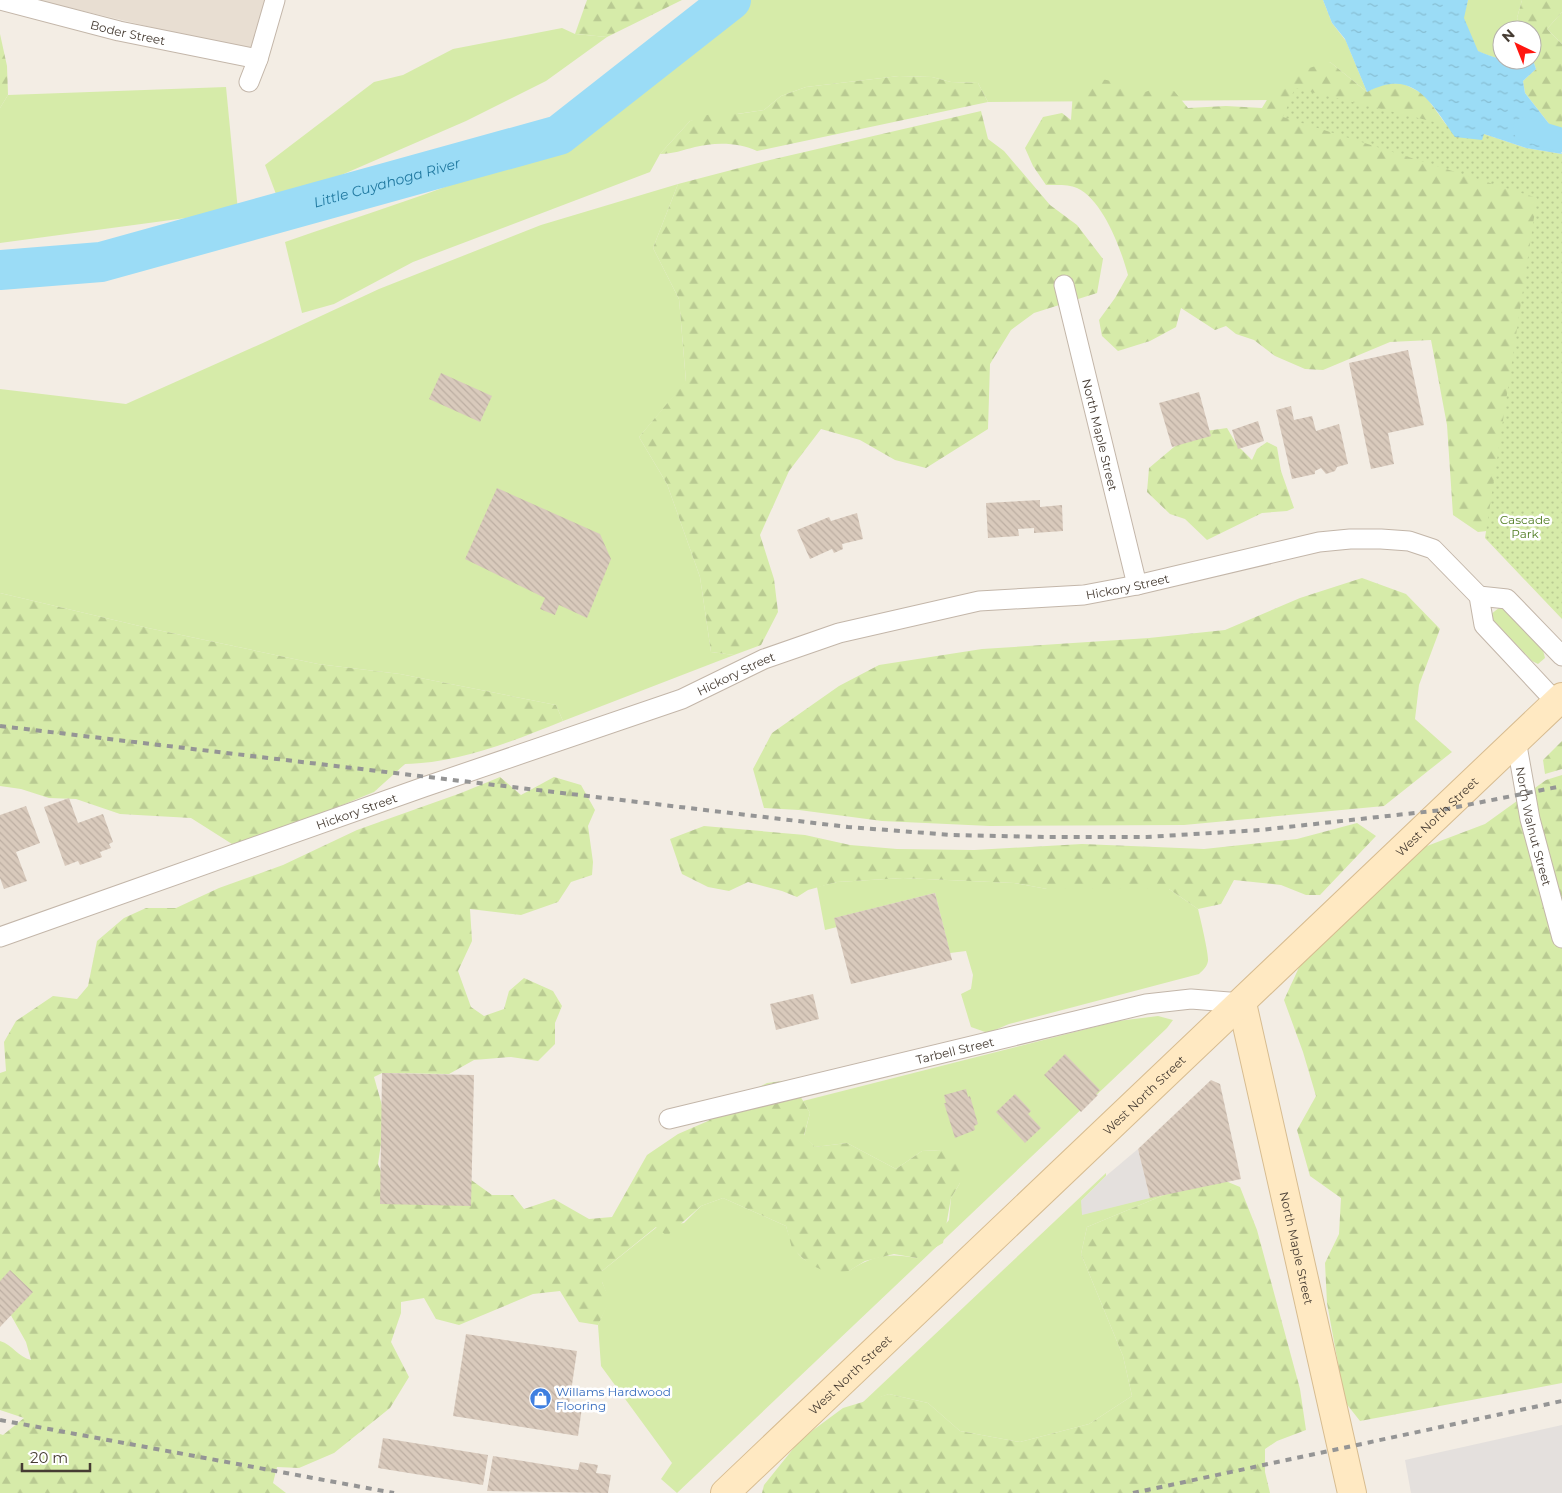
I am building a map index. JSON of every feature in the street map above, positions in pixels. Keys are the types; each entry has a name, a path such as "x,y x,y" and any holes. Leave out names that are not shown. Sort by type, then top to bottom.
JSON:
{"street":[{"name":"Boder Street","path":"0,0 119,31 258,59"},
{"path":"249,82 258,59 275,0"},
{"name":"North Maple Street","path":"1064,285 1137,585"},
{"name":"Hickory Street","path":"0,937 424,786 682,700 764,659 839,633 979,601 1084,595 1137,585 1319,542 1350,538 1409,541 1433,550 1479,596"},
{"path":"1559,699 1484,625 1479,596 1507,599 1562,656"},
{"name":"West North Street","path":"726,1493 1559,699"},
{"name":"North Walnut Street","path":"1516,740 1530,819 1562,938"},
{"name":"Tarbell Street","path":"670,1119 1146,1004 1191,998 1242,1003"},
{"name":"North Maple Street","path":"1242,1003 1352,1493"}],"shaded area":[{"path":"37,0 271,0 256,52"},
{"path":"1138,1149 1150,1198 1082,1215 1081,1201 1106,1176"},
{"path":"1562,1425 1562,1493 1411,1493 1405,1460"}],"green space":[{"path":"587,0 682,0 607,37 575,34"},
{"path":"731,0 1323,0 1332,23 1346,41 1367,92 1330,62 1280,100 988,102 978,83 951,82 932,77 899,76 806,87 781,96 764,110 690,121 660,154 650,172 413,262 334,304 302,313 285,242 421,196 489,170 554,140 542,140 559,135"},
{"path":"1468,0 1522,0 1518,20 1492,20 1492,56 1477,51 1463,18"},
{"path":"1522,0 1562,0 1562,12 1547,29 1562,44 1562,153 1550,125 1525,93 1523,81 1535,70 1542,70 1542,20 1518,20"},
{"path":"1562,12 1562,44 1547,29"},
{"path":"562,28 575,34 607,37 546,81 466,121 279,202 265,165 374,82 403,75 453,49"},
{"path":"0,34 7,66 8,95 0,108"},
{"path":"1330,62 1367,92 1381,84 1402,83 1424,94 1455,137 1550,195 1505,529 1478,532 1453,515 1447,425 1431,340 1390,342 1323,370 1305,369 1275,356 1254,340 1236,334 1226,326 1215,330 1181,308 1176,327 1150,341 1118,351 1102,336 1099,320 1115,298 1128,275 1116,239 1103,214 1086,194 1070,186 1046,185 1033,166 1025,148 1043,117 1062,113 1071,120 1073,91 1097,80 1111,81 1118,84 1133,96 1154,89 1174,91 1188,108 1226,106 1262,108 1279,80 1295,72"},
{"path":"899,76 932,77 951,82 978,83 988,102 757,151 734,144 718,144 702,145 674,153 660,154 690,121 721,110 738,114 764,110 781,96 806,87"},
{"path":"226,87 238,211 0,243 0,108 8,95"},
{"name":"Cascade Park","path":"1295,88 1484,134 1526,148 1562,154 1562,619 1485,538 1537,198 1283,117"},
{"path":"981,111 988,139 1004,151 1050,205 1077,225 1103,259 1097,293 1034,313 1011,330 990,364 988,429 926,468 895,460 860,440 821,429 789,471 760,535 774,579 778,612 761,645 734,655 711,652 700,577 667,484 639,437 686,381 679,299 653,248 678,184 770,160"},
{"path":"678,184 653,248 679,299 686,382 639,437 667,484 700,577 711,652 734,655 563,721 556,705 400,674 318,664 148,628 0,593 0,389 126,404 379,289 541,225"},
{"path":"1227,428 1237,445 1252,460 1257,449 1267,442 1277,447 1281,471 1294,508 1287,511 1262,513 1207,540 1185,519 1170,514 1147,492 1149,468 1174,447 1199,432"},
{"path":"1362,578 1406,594 1440,629 1419,685 1415,719 1452,752 1384,806 1184,825 990,826 882,821 799,810 764,808 753,769 772,733 839,686 879,665 982,649 1149,638 1225,630 1300,598"},
{"path":"0,593 148,628 318,664 400,674 556,705 563,721 486,750 446,760 405,764 374,792 274,833 232,844 191,818 120,814 76,799 49,798 21,789 0,786"},
{"path":"1500,607 1505,609 1543,650 1545,658 1538,664 1532,661 1493,620 1490,615"},
{"path":"1562,741 1562,769 1545,774 1543,760"},
{"path":"1562,775 1562,1383 1360,1421 1345,1402 1327,1303 1325,1263 1339,1234 1341,1198 1310,1176 1297,1130 1316,1096 1303,1052 1284,1000 1301,963 1419,849 1485,824 1546,780"},
{"path":"500,777 521,795 554,777 581,785 595,810 588,826 593,862 592,875 571,882 558,902 521,915 470,909 472,941 458,971 471,1007 484,1016 504,1009 509,991 524,978 553,991 562,1006 555,1023 555,1044 538,1061 511,1057 474,1060 449,1074 382,1073 374,1077 385,1116 378,1164 388,1188 467,1177 492,1195 513,1195 524,1209 554,1199 589,1219 612,1217 647,1155 678,1134 708,1121 744,1095 767,1083 791,1080 810,1113 804,1135 815,1147 847,1143 896,1169 922,1151 942,1150 962,1163 960,1183 951,1198 943,1243 917,1258 894,1254 865,1261 849,1271 831,1274 809,1264 792,1248 786,1226 723,1198 701,1206 667,1236 656,1227 602,1271 602,1282 610,1300 598,1325 579,1322 560,1291 533,1294 459,1325 436,1319 424,1298 401,1302 401,1313 391,1342 409,1377 390,1408 334,1453 299,1468 277,1467 273,1483 286,1493 0,1493 0,1434 3,1435 24,1418 0,1410 0,1341 31,1360 26,1342 0,1296 0,1073 6,1071 4,1042 16,1021 53,996 77,999 88,986 97,941 124,918 146,908 176,908 219,888 283,865 357,830"},
{"path":"1357,823 1376,836 1320,895 1306,895 1281,885 1234,880 1221,904 1198,909 1169,889 1047,889 1014,883 903,878 837,882 808,890 797,897 748,882 729,891 708,887 682,874 670,839 704,826 805,835 850,845 897,849 974,850 1082,844 1204,849 1297,839"},
{"path":"903,878 1014,883 1047,889 1169,889 1198,909 1208,957 1207,963 1199,974 1009,1024 988,1033 971,1027 961,994 971,989 973,975 966,951 950,953 935,893 835,918 837,927 825,930 817,887 837,882"},
{"path":"1158,1016 1173,1020 1167,1028 677,1493 661,1479 672,1463 601,1366 598,1325 609,1300 602,1282 602,1271 657,1227 684,1223 701,1206 723,1198 786,1226 791,1240 801,1257 816,1265 849,1271 866,1262 882,1257 917,1258 949,1220 951,1198 960,1183 942,1150 922,1151 896,1169 847,1143 815,1147 804,1136 810,1113 803,1101 1118,1021"},
{"path":"1106,1173 1106,1176 1081,1201 1164,1195 1087,1227 1081,1254 1123,1356 1132,1396 1089,1424 1020,1442 960,1431 928,1403 889,1394 861,1404"},
{"path":"1189,1180 1228,1182 1240,1187 1257,1230 1300,1389 1306,1430 1277,1441 1265,1449 1265,1472 1270,1493 762,1493 764,1485 801,1439 843,1408 889,1394 928,1403 960,1431 1020,1442 1089,1424 1132,1396 1123,1356 1081,1254 1087,1227 1164,1195"}],"water":[{"path":"1323,0 1468,0 1464,18 1478,51 1492,56 1492,70 1535,70 1523,81 1525,93 1550,125 1562,154 1526,148 1484,134 1482,140 1455,137 1429,101 1420,92 1409,86 1397,84 1383,85 1367,92 1345,39 1332,23"}],"building":[{"path":"1408,350 1424,425 1388,433 1394,464 1371,469 1349,363"},
{"path":"441,373 492,396 480,422 429,399"},
{"path":"1199,392 1211,436 1172,447 1159,403"},
{"path":"1291,406 1294,420 1312,416 1316,431 1339,424 1348,464 1337,467 1335,471 1326,474 1321,468 1315,471 1315,474 1292,479 1276,410"},
{"path":"1258,421 1264,441 1238,449 1232,430"},
{"path":"497,488 600,534 611,559 587,618 559,605 555,615 540,609 545,598 465,559"},
{"path":"1040,500 1040,507 1062,505 1063,531 1034,533 1034,528 1018,529 1019,536 988,538 986,503"},
{"path":"857,513 863,539 842,544 843,549 834,553 832,549 810,559 797,530 829,517 831,521"},
{"path":"69,798 78,823 103,814 113,842 109,844 111,848 100,852 102,857 80,865 78,861 65,866 44,807"},
{"path":"26,806 40,843 16,852 27,881 4,889 0,878 0,815"},
{"path":"935,893 952,960 851,984 834,918"},
{"path":"813,994 819,1019 776,1030 770,1004"},
{"path":"1065,1054 1100,1090 1096,1094 1098,1095 1081,1112 1044,1075"},
{"path":"382,1073 474,1075 471,1206 380,1204"},
{"path":"1211,1080 1220,1084 1241,1179 1150,1198 1138,1149"},
{"path":"966,1089 968,1097 970,1096 978,1124 974,1126 975,1130 955,1138 944,1103 946,1103 944,1095"},
{"path":"1015,1094 1031,1111 1028,1114 1041,1128 1025,1143 996,1112"},
{"path":"10,1270 33,1292 0,1327 0,1281"},
{"path":"466,1334 577,1351 569,1405 582,1407 578,1436 453,1416"},
{"path":"383,1438 488,1455 483,1485 378,1468"},
{"path":"493,1456 578,1470 580,1462 598,1465 596,1473 611,1475 608,1493 487,1491"}],"waterway":[{"name":"Little Cuyahoga River","path":"0,270 101,262 559,135 731,0"},
{"path":"1525,129 1562,140"}],"railway":[{"path":"0,726 848,827 952,835 1147,837 1260,830 1442,810 1562,786"},
{"path":"1133,1493 1562,1401"},
{"path":"0,1420 394,1493"}],"place":[{"name":"Willams Hardwood Flooring","path":"540,1398"}]}
